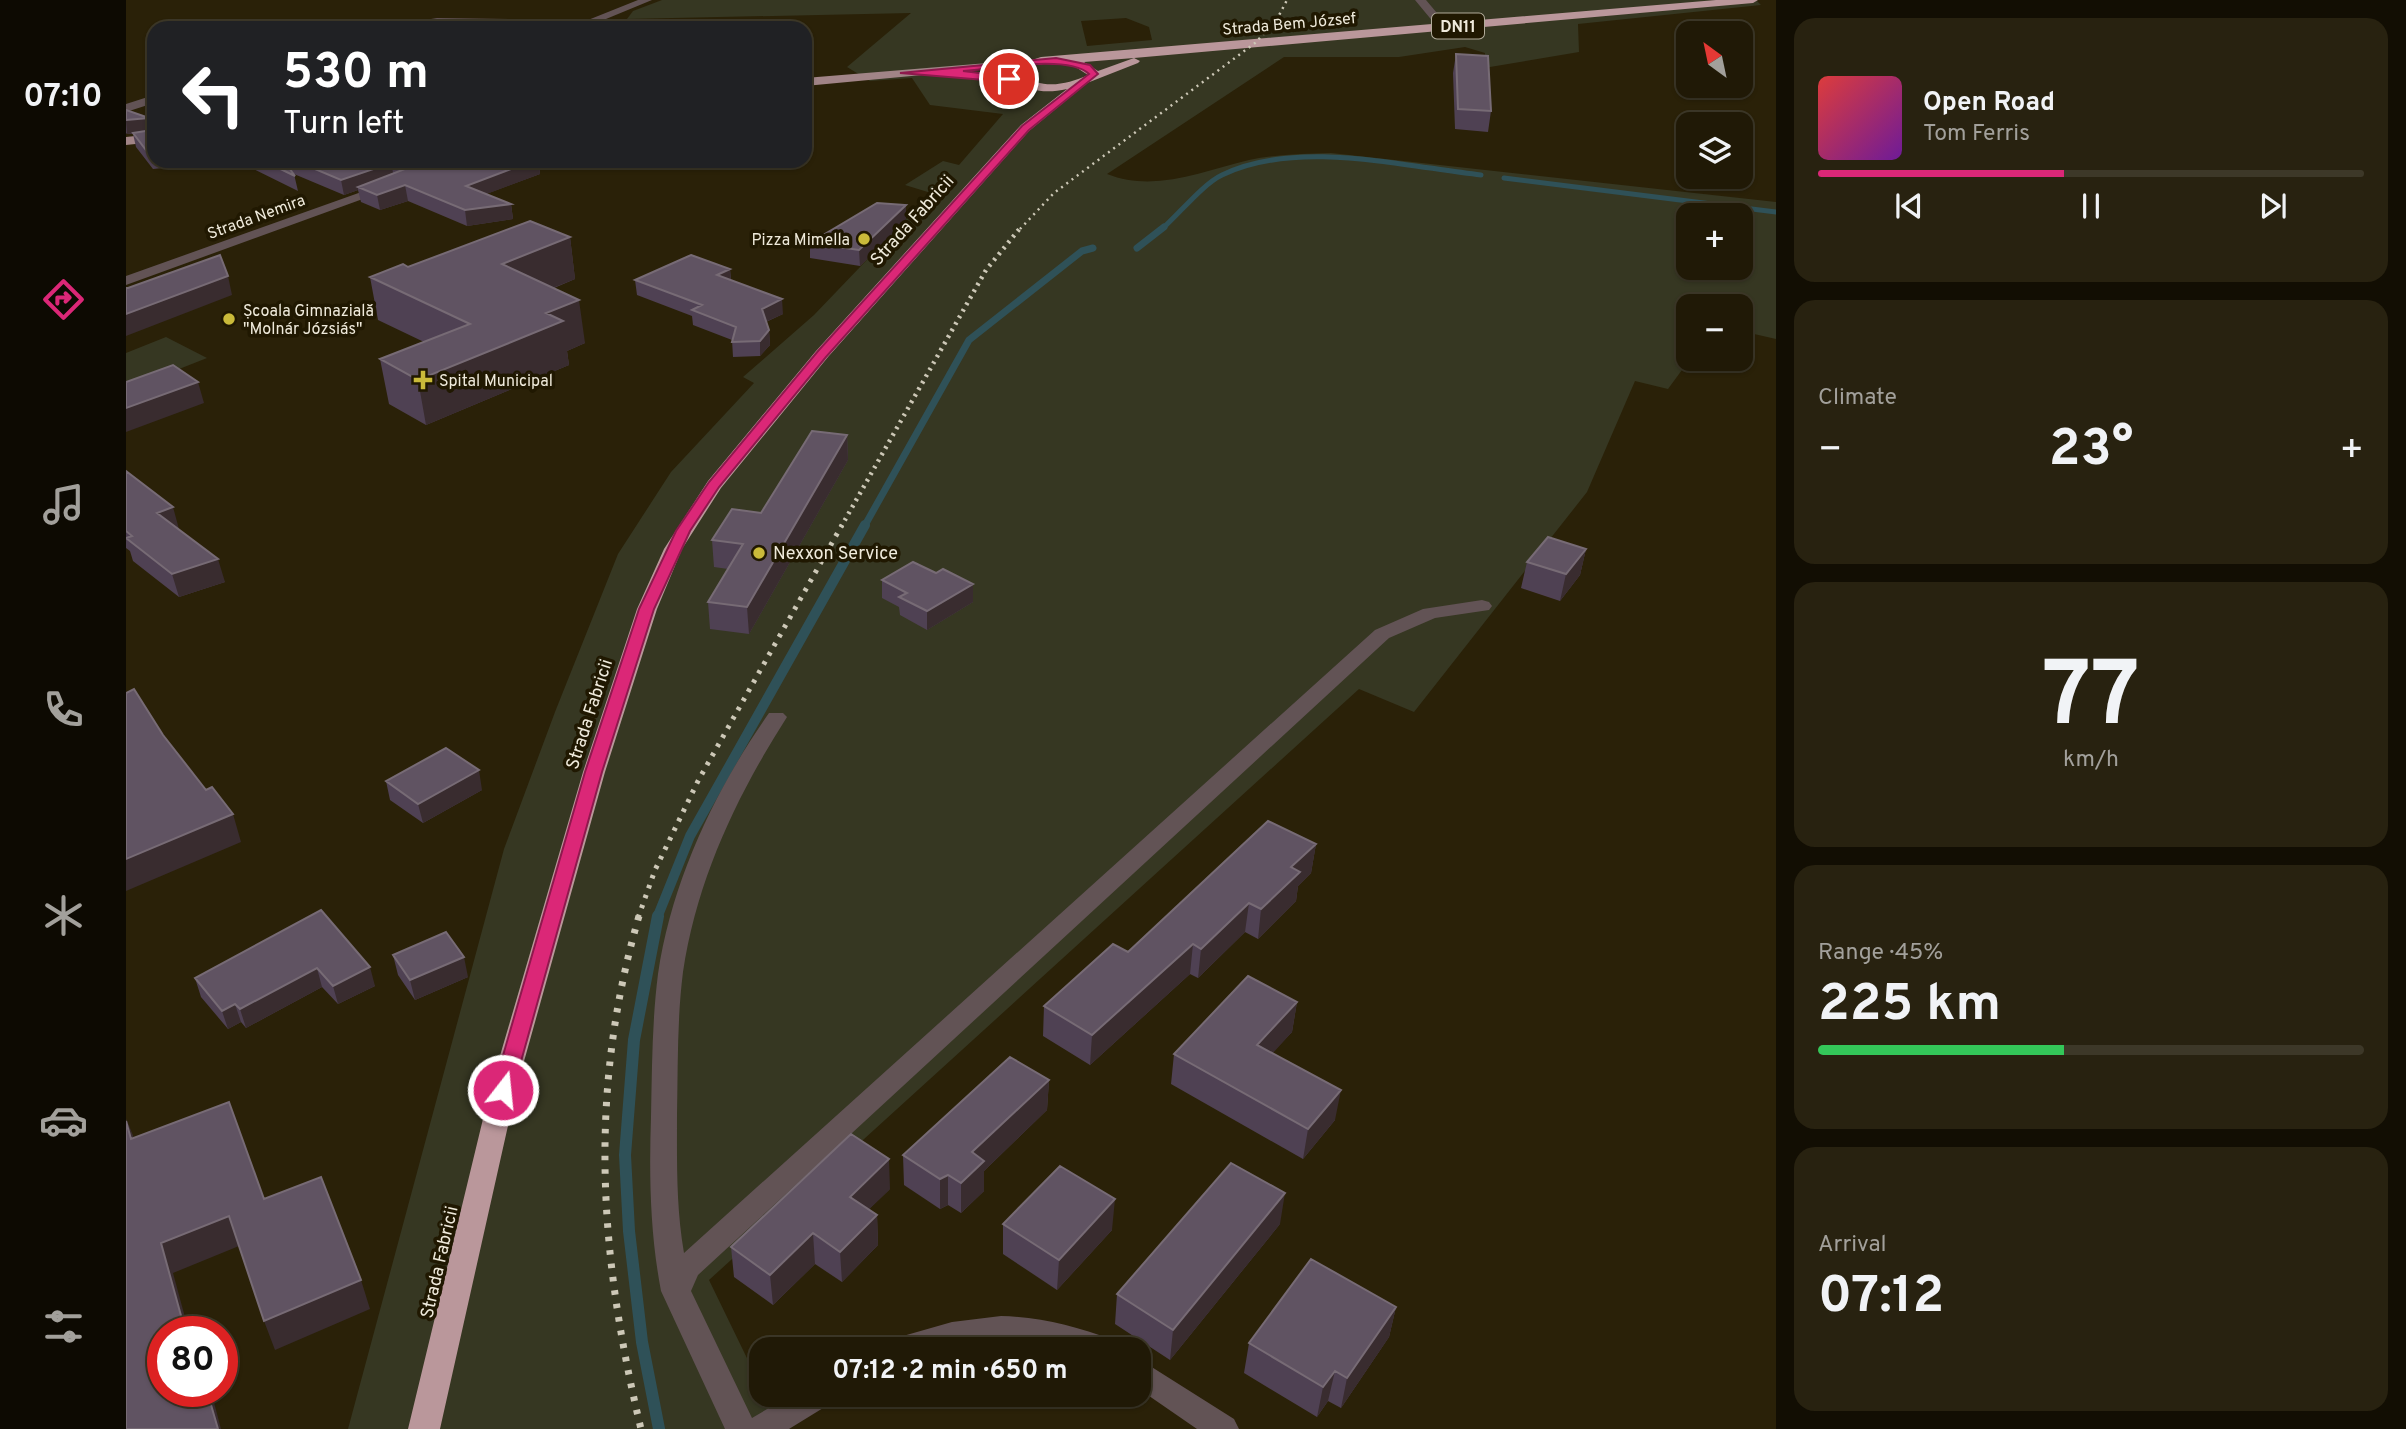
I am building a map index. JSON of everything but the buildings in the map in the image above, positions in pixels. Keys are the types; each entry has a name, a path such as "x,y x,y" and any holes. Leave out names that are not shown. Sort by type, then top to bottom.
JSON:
{"highway":[{"name":"Strada Bem József","path":"1056,61 1753,0"},
{"name":"Strada Bem József","path":"1086,81 1163,52"},
{"name":"DN11","path":"1056,61 1087,67 1094,74 1086,81 1055,87 1032,84 1017,78 1016,70 1036,62 1056,61"},
{"name":"Strada Fabricii","path":"424,1429 503,1090 594,772 647,609 673,549 714,485 767,419 1026,128 1086,81"},
{"name":"Strada Fabricii","path":"1026,128 1033,110 1032,84"}],"main road":[{"path":"812,81 1036,62"},
{"path":"905,73 983,75 1032,84"},
{"path":"126,141 147,139"}],"street":[{"path":"594,21 647,0"},
{"path":"1420,0 1443,27"},
{"path":"126,108 147,101"},
{"name":"Strada Nemira","path":"126,281 398,183"},
{"path":"676,1291 688,1267 705,1250 1382,634 1412,617 1437,609 1482,606"},
{"path":"741,1429 676,1291 668,1256 663,1138 671,971 696,874 722,811 756,747 776,717"},
{"path":"945,1337 967,1331 1027,1328 1068,1337"},
{"path":"1151,1380 1223,1429"},
{"path":"762,1429 798,1407"}],"green space":[{"path":"662,0 1756,0 1761,5 1578,24 1579,52 1484,68 1485,53 1465,47 1399,57 1284,57 1107,174 1125,179 1161,181 1259,158 1331,153 1776,202 1776,339 1753,334 1753,294 1676,294 1676,371 1681,371 1668,389 1635,381 1587,492 1414,712 1359,689 709,1280 749,1362 749,1407 771,1407 782,1429 348,1429 504,849 618,554 671,472 754,383 743,377 814,315 931,193 905,185 943,161 959,165 1003,114 930,105 912,78 870,81 847,67 911,13 627,19 633,11","holes":["1126,18 1149,27 1152,40 1087,46 1081,21"]},
{"path":"166,337 207,358 126,390 126,353"}],"waterway":[{"path":"1164,227 1215,179 1251,164 1283,159 1350,158 1481,175"},
{"path":"1504,178 1776,212"},
{"path":"1137,248 1164,227"},
{"path":"864,527 969,340 1082,251 1093,248"},
{"path":"657,918 690,836 865,525"},
{"path":"658,916 634,1040 625,1155 629,1231 642,1342 659,1429"}],"railway":[{"path":"1020,229 1054,193 1255,43 1276,21 1287,0"},
{"path":"841,527 986,270 1021,227"},
{"path":"638,918 655,870 698,781 842,525"},
{"path":"639,916 623,981 612,1046 606,1109 605,1172 608,1236 616,1299 641,1429"}],"place":[{"name":"Pizza Mimella","path":"864,239"},
{"name":"Școala Gimnazială \"Molnár Józsiás\"","path":"229,319"},
{"name":"Spital Municipal","path":"423,380"},
{"name":"Nexxon Service","path":"759,553"}],"route":[{"path":"503,1090 594,772 647,609 683,531 714,485 822,354 1026,128 1094,74 1087,67 1056,61 905,73 957,73 1009,79"}]}
